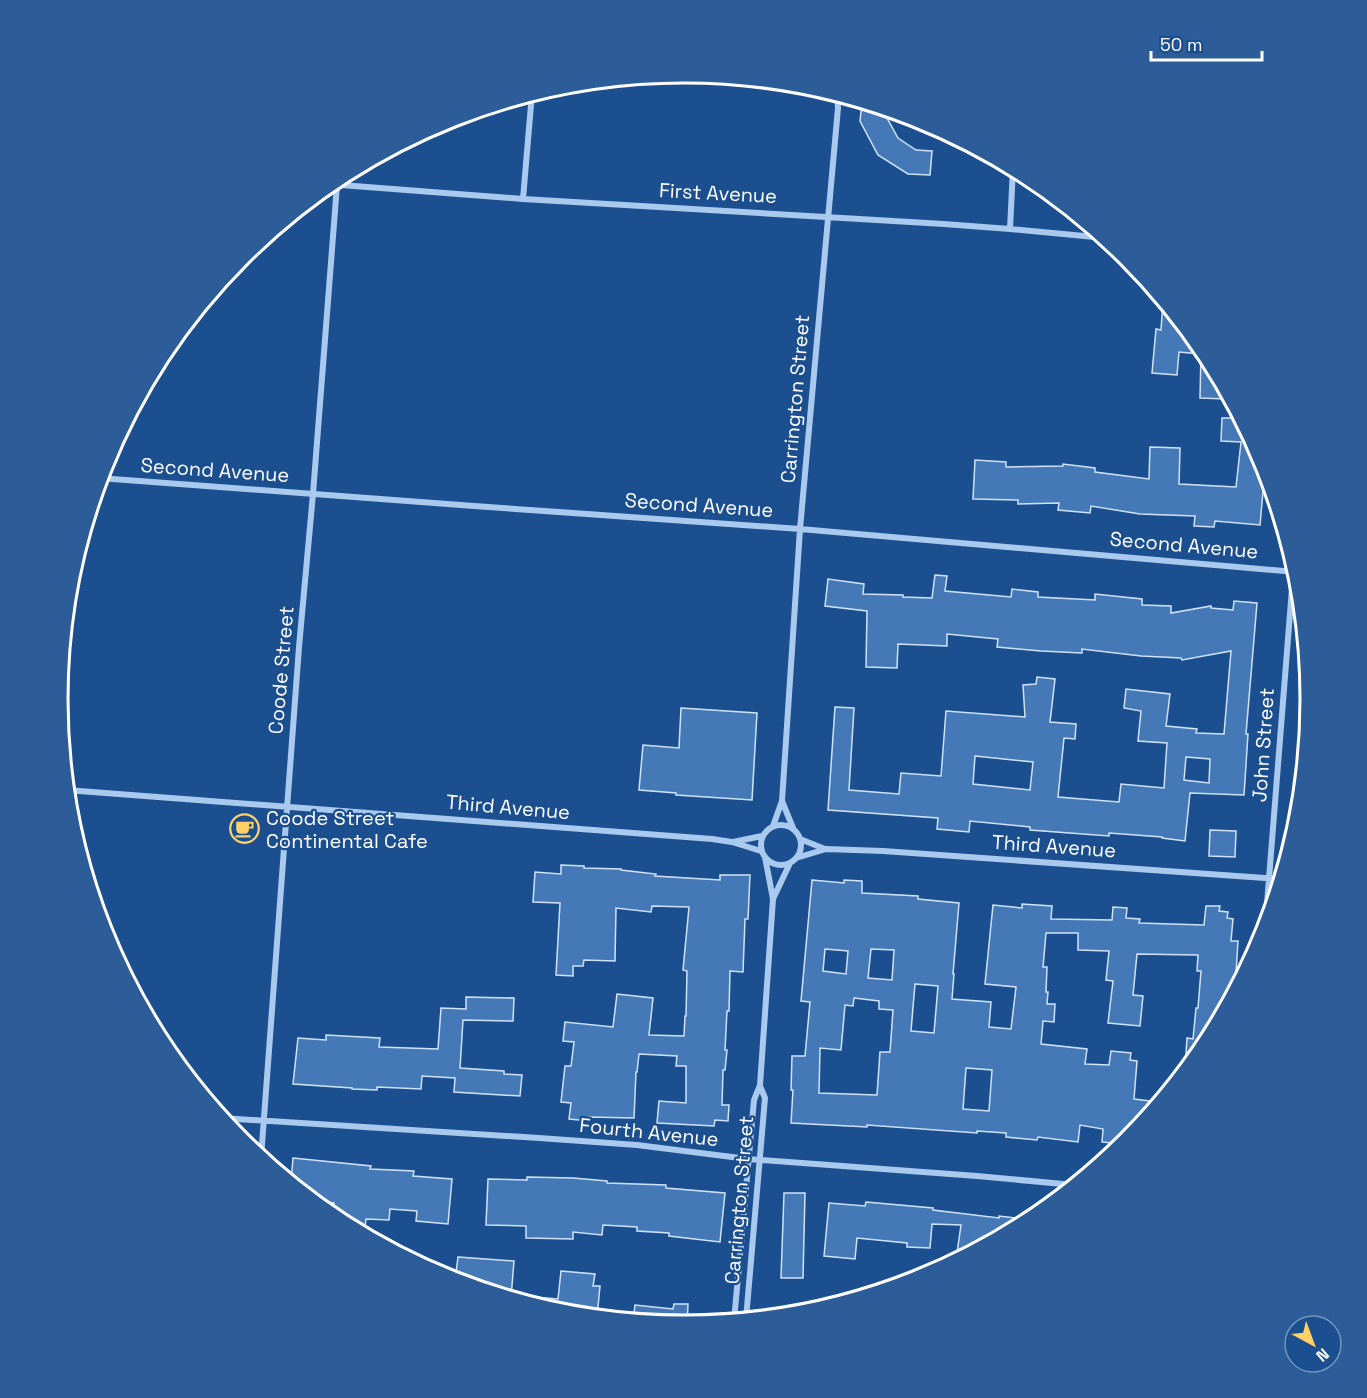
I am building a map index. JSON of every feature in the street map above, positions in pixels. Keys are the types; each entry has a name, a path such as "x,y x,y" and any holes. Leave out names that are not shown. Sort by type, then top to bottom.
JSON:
{"street":[{"path":"523,199 531,102"},
{"name":"Carrington Street","path":"773,826 782,801 801,529 838,103"},
{"path":"1010,229 1013,179"},
{"name":"First Avenue","path":"344,185 523,199 828,216 1091,237"},
{"name":"Coode Street","path":"262,1148 286,808 337,190"},
{"name":"Second Avenue","path":"108,479 801,529 1286,571"},
{"name":"John Street","path":"1269,892 1292,607"},
{"name":"Third Avenue","path":"75,791 732,842 762,836"},
{"name":"Carrington Street","path":"782,801 793,828"},
{"path":"787,825 793,828 800,839 801,846 793,860 779,865 769,861 763,854 760,841 768,828 773,826 787,825"},
{"name":"Third Avenue","path":"800,839 826,849 977,857 1270,878"},
{"name":"Third Avenue","path":"732,842 763,854"},
{"name":"Third Avenue","path":"793,860 826,849"},
{"name":"Carrington Street","path":"735,1313 754,1100 760,1085 773,899 763,854"},
{"name":"Carrington Street","path":"773,899 793,860"},
{"name":"Carrington Street","path":"747,1312 765,1098 760,1085"},
{"name":"Fourth Avenue","path":"233,1119 626,1144 748,1159 1063,1184"}],"building":[{"path":"861,110 887,118 898,138 916,150 932,151 930,175 908,174 878,155 860,121"},
{"path":"1162,312 1193,353 1179,352 1177,375 1152,373 1156,329 1161,330"},
{"path":"1201,365 1221,399 1200,398"},
{"path":"1222,418 1231,418 1263,490 1260,525 1215,521 1214,527 1194,526 1195,516 1140,514 1091,506 1090,513 1058,510 1059,503 1018,504 1018,500 973,499 975,460 1006,462 1006,467 1063,466 1063,464 1095,468 1095,472 1149,479 1150,447 1180,448 1179,484 1236,487 1241,442 1221,441"},
{"path":"935,575 947,576 945,591 1011,597 1012,589 1038,592 1038,597 1095,600 1095,594 1142,599 1142,605 1171,606 1171,613 1211,606 1211,608 1233,610 1234,601 1257,603 1246,734 1248,734 1244,795 1190,793 1185,841 1109,833 1109,836 1030,830 1030,827 970,821 969,832 937,829 938,818 828,810 835,707 854,708 849,790 899,794 901,773 941,776 946,711 1025,717 1023,685 1036,684 1037,677 1055,679 1050,722 1076,724 1075,739 1064,738 1058,797 1119,802 1121,784 1164,788 1167,743 1138,741 1141,711 1124,708 1126,689 1170,694 1166,726 1197,729 1196,733 1224,734 1231,651 1182,660 1181,658 1082,649 1082,653 997,647 998,639 947,634 947,646 898,644 897,668 866,667 867,611 825,606 828,579 864,584 863,594 932,598","holes":["975,756 1033,762 1030,790 973,784","1186,757 1210,759 1209,783 1184,780"]},
{"path":"681,708 757,713 752,800 639,790 643,745 679,748"},
{"path":"1210,830 1236,831 1235,857 1209,856"},
{"path":"561,865 621,869 656,874 655,876 720,880 720,875 750,875 748,919 745,919 743,972 730,971 722,1105 729,1105 728,1121 715,1120 714,1126 657,1123 659,1101 686,1103 686,1066 676,1066 677,1056 639,1054 634,1118 589,1117 589,1121 569,1119 571,1103 561,1102 565,1066 571,1066 574,1042 563,1041 565,1022 613,1027 617,994 653,998 649,1035 684,1036 687,971 683,970 689,907 652,906 651,912 616,908 615,961 584,960 583,966 573,966 573,976 556,975 560,903 533,902 535,872 561,874"},
{"path":"812,880 844,883 844,880 862,881 862,893 918,896 918,899 959,903 952,999 991,1002 989,1027 1011,1029 1016,987 985,984 993,905 1022,908 1022,904 1052,906 1051,919 1112,920 1113,907 1127,908 1126,918 1140,919 1139,923 1204,925 1206,906 1220,906 1219,911 1228,912 1227,918 1233,919 1231,941 1238,941 1236,971 1217,1007 1186,1055 1187,1038 1193,1039 1196,1008 1198,1008 1201,971 1197,971 1198,955 1137,954 1133,995 1143,996 1140,1026 1108,1023 1113,981 1106,980 1109,951 1078,950 1078,933 1046,933 1043,967 1047,967 1047,1004 1055,1004 1054,1022 1043,1021 1041,1044 1087,1049 1085,1064 1109,1065 1111,1051 1131,1053 1130,1060 1137,1061 1134,1099 1150,1101 1111,1143 1102,1142 1103,1129 1080,1125 1078,1142 1038,1137 1037,1140 1006,1137 1006,1133 977,1131 977,1133 867,1125 867,1127 791,1123 792,1056 805,1056 810,1002 801,1001","holes":["825,949 848,951 846,974 823,971","871,949 894,950 892,980 868,978","915,984 938,986 934,1033 911,1031","854,998 879,1001 879,1009 893,1010 890,1052 880,1052 877,1095 819,1093 820,1048 841,1050 845,1005 853,1006","966,1068 992,1070 989,1111 963,1109"]},
{"path":"466,997 514,998 513,1021 463,1020 460,1068 504,1071 504,1074 522,1075 520,1096 454,1092 455,1078 422,1076 421,1089 377,1087 377,1090 293,1084 298,1038 326,1040 326,1035 380,1038 379,1047 438,1049 441,1008 466,1009"},
{"path":"293,1158 371,1166 370,1169 414,1171 413,1176 452,1179 448,1224 416,1221 417,1211 390,1209 389,1220 366,1219 365,1226 292,1174"},
{"path":"527,1177 666,1185 666,1188 725,1193 720,1242 669,1236 669,1233 637,1231 637,1227 603,1225 602,1235 573,1232 573,1239 526,1238 526,1226 486,1225 488,1179 527,1180"},
{"path":"784,1193 805,1193 803,1278 781,1278"},
{"path":"866,1202 1015,1218 957,1250 961,1225 932,1224 930,1248 907,1247 907,1243 857,1238 855,1259 824,1256 829,1203 865,1206"},
{"path":"458,1257 514,1261 512,1290 456,1271"},
{"path":"561,1271 595,1274 593,1286 600,1286 598,1309 539,1297 558,1299"},
{"path":"674,1304 688,1304 687,1315 634,1313 635,1305 673,1309"}],"place":[{"name":"Coode Street Continental Cafe","path":"245,829"}]}
